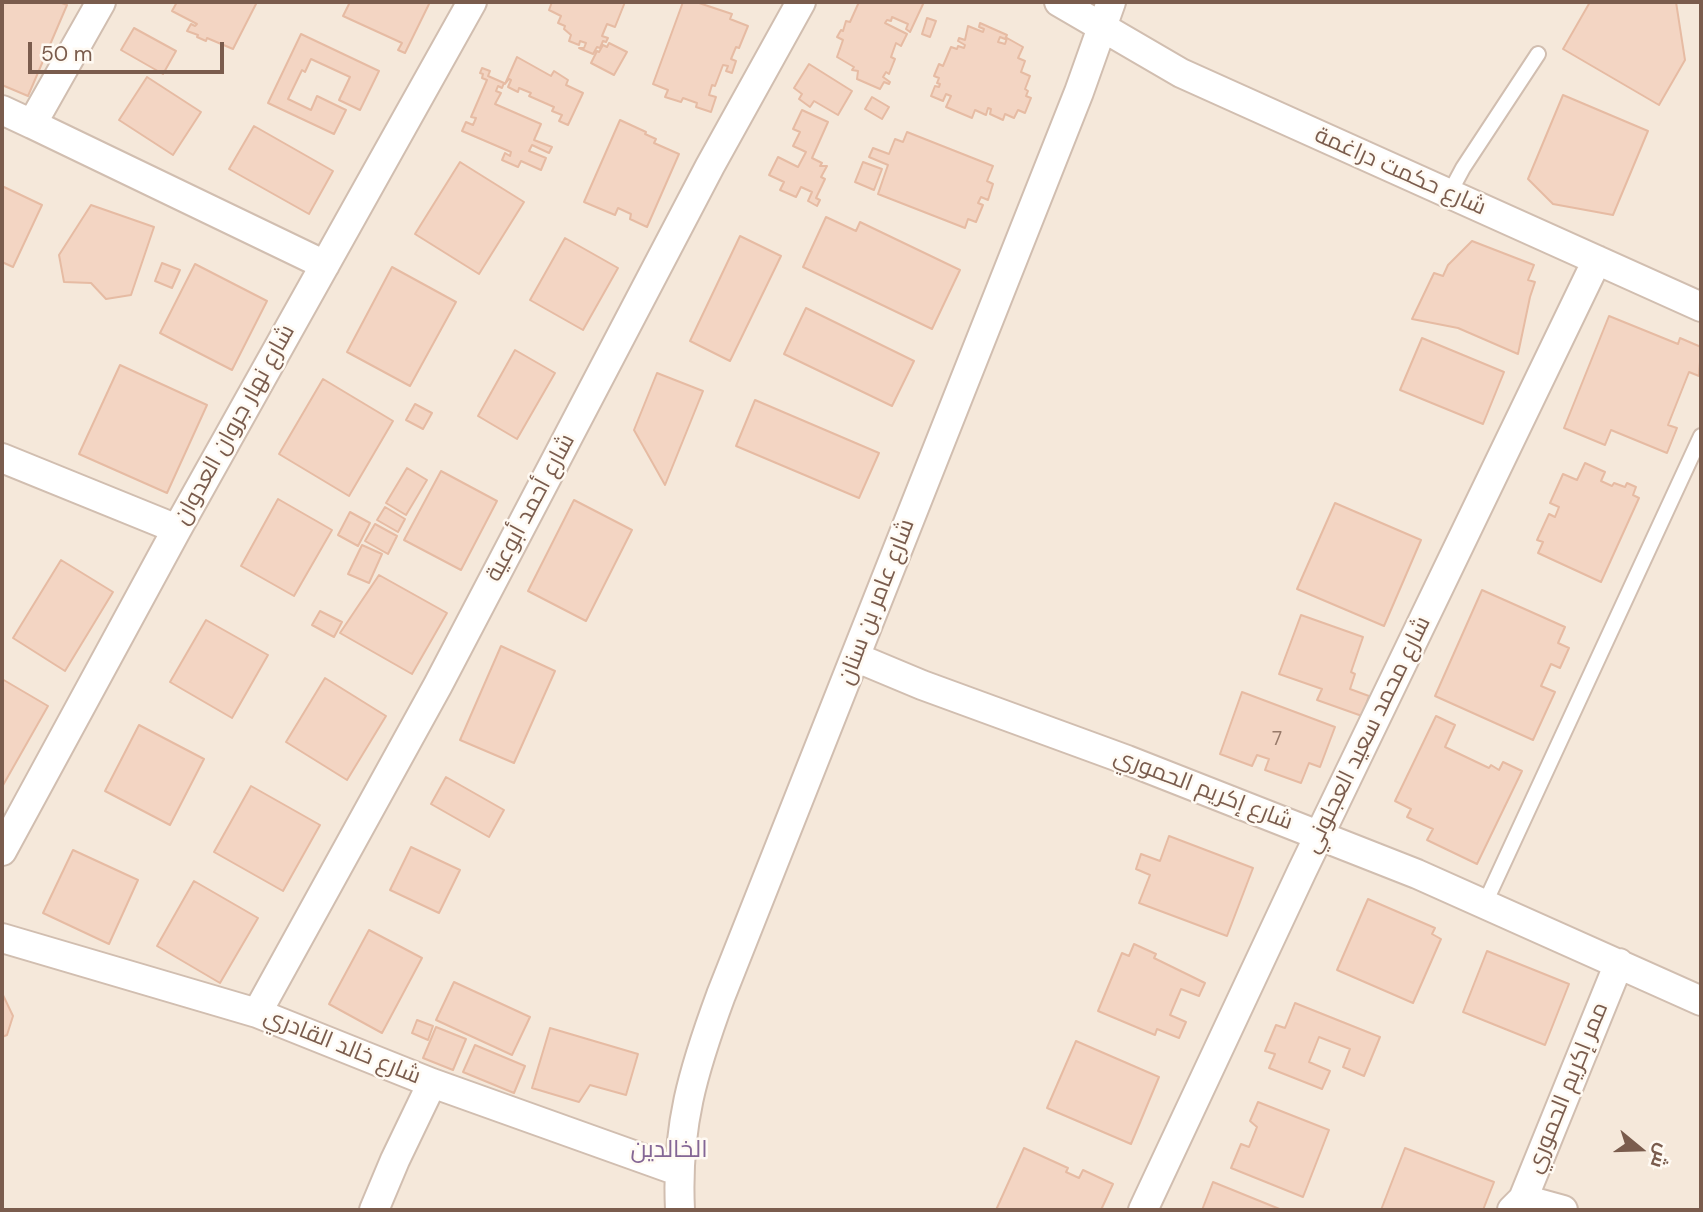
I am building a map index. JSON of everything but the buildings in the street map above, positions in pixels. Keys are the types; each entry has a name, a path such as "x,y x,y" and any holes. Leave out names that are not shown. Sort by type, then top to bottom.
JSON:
{"street":[{"path":"32,124 101,2"},
{"name":"شارع نهار جروان العدوان","path":"2,851 177,529 472,2"},
{"name":"شارع أحمد أبوعية","path":"257,1013 438,685 710,166 800,2"},
{"name":"شارع حكمت دراغمة","path":"1059,2 1181,73 1701,307"},
{"name":"شارع عامر بن سنان","path":"680,1210 678,1171 684,1118 697,1061 1079,92 1111,2"},
{"path":"2,110 325,265"},
{"name":"شارع محمد سعيد العجلوني","path":"1143,1210 1597,260"},
{"path":"2,458 177,529"},
{"name":"شارع إكريم الحموري","path":"855,657 922,685 1127,760 1485,903 1701,1001"},
{"name":"شارع خالد القادري","path":"2,938 257,1013 432,1083 678,1171"},
{"name":"ممر إكريم الحموري","path":"1517,1205 1619,963"},
{"path":"374,1210 432,1083"},
{"path":"1517,1205 1563,1210"}],"lane":[{"path":"1450,194 1463,168 1538,54"},
{"path":"1485,903 1701,436"}],"shaded area":[{"path":"2,2 1701,2 1701,1210 2,1210"}],"district":[{"name":"الخالدين","path":"669,1151"}]}
